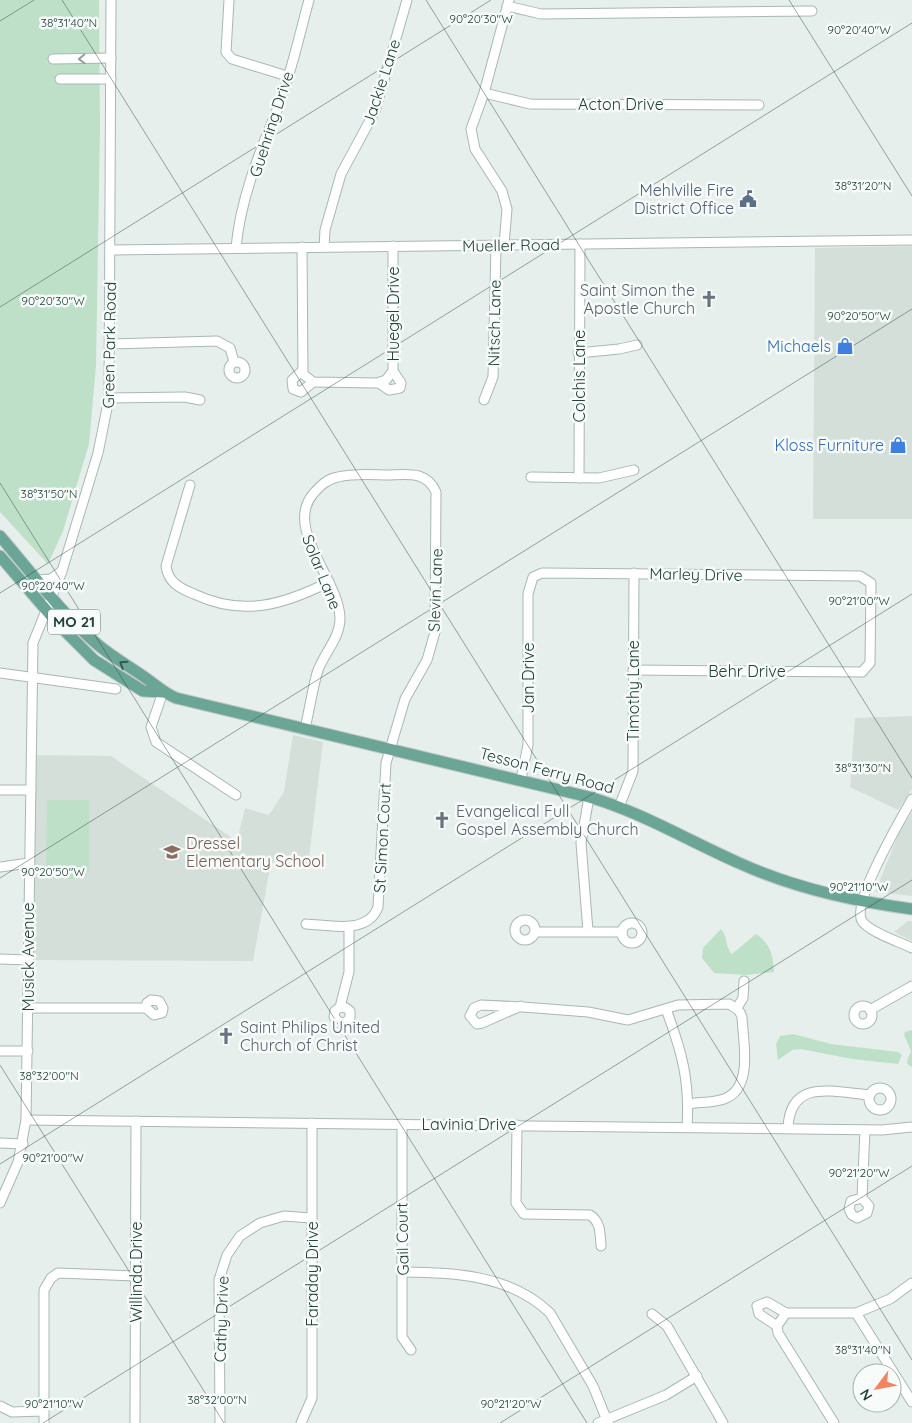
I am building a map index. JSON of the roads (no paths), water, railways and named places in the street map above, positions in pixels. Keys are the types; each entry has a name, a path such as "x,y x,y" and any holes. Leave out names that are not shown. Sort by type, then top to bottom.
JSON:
{"main road":[{"name":"Tesson Ferry Road","path":"0,536 53,598 96,644 163,692 196,704 589,796 619,807 769,876 810,889 861,901 912,908"},
{"name":"Tesson Ferry Road","path":"0,556 83,650 107,670 143,691 163,692"}],"street":[{"name":"Green Park Road","path":"32,677 34,638 48,612 62,571 98,453 109,398 111,0"},
{"path":"229,0 226,52 232,60 287,76"},
{"name":"Guehring Drive","path":"236,248 238,230 265,136 277,109 309,0"},
{"name":"Jackie Lane","path":"324,247 325,230 341,174 349,157 367,130 375,111 407,0"},
{"path":"508,3 541,14 812,11"},
{"name":"Nitsch Lane","path":"484,400 493,377 500,245 507,209 502,191 475,149 471,129 484,93 508,3"},
{"path":"53,60 111,58"},
{"path":"60,79 111,79"},
{"name":"Acton Drive","path":"484,93 530,104 759,105"},
{"name":"Mueller Road","path":"111,250 912,240"},
{"name":"Colchis Lane","path":"579,478 578,353 580,244"},
{"name":"Huegel Drive","path":"383,381 393,371 393,246"},
{"path":"302,247 306,377 383,381 389,390 400,388 402,383 393,371"},
{"path":"110,344 217,341 230,348 234,362"},
{"path":"578,353 638,345"},
{"path":"109,398 186,397 200,400"},
{"path":"531,477 610,477 634,470"},
{"name":"Solar Lane","path":"304,729 317,673 340,626 338,604 305,526 305,510 310,498 324,483 343,476 417,475 432,483"},
{"name":"Slevin Lane","path":"390,749 405,698 427,660 435,632 436,492 432,483"},
{"path":"190,485 166,566 168,576 173,582 205,599 242,607 266,606 284,602 329,582"},
{"path":"38,580 51,578 62,571"},
{"name":"Marley Drive","path":"533,577 542,573 860,576 871,584 870,663 862,672"},
{"name":"Timothy Lane","path":"619,807 633,771 634,574"},
{"name":"Jan Drive","path":"521,779 528,745 528,594 533,577"},
{"name":"Behr Drive","path":"633,670 862,672"},
{"path":"0,672 116,689"},
{"name":"Musick Avenue","path":"0,1203 14,1173 23,1144 26,1120 32,677"},
{"path":"163,692 151,727 156,742 236,795"},
{"name":"St Simon Court","path":"306,924 349,926 363,924 371,919 378,907 386,763 390,749"},
{"path":"0,790 30,790"},
{"path":"588,931 581,843 589,796"},
{"path":"912,799 876,866 861,901 860,914 866,925 912,948"},
{"path":"0,867 29,862"},
{"path":"340,1007 349,972 349,926"},
{"path":"535,932 622,932"},
{"path":"0,960 28,960"},
{"path":"736,1008 743,998 744,981"},
{"path":"870,1010 912,986"},
{"path":"521,1006 482,1024 477,1024 470,1016 474,1008 481,1005 521,1006 588,1012 628,1020 678,1006 729,1004 736,1008 742,1017 744,1074 741,1086 725,1099 688,1104"},
{"path":"28,1008 146,1008"},
{"path":"666,1009 684,1059 688,1104 687,1127"},
{"path":"0,1051 28,1051"},
{"path":"788,1128 790,1110 794,1102 802,1095 818,1091 870,1095"},
{"name":"Lavinia Drive","path":"26,1120 865,1130 912,1127"},
{"name":"Willinda Drive","path":"135,1423 136,1121"},
{"name":"Faraday Drive","path":"301,1423 312,1398 312,1123"},
{"name":"Gail Court","path":"402,1124 402,1337 411,1350"},
{"path":"517,1125 516,1204 524,1214 590,1214 596,1218 599,1224 600,1246"},
{"path":"862,1198 865,1130"},
{"path":"0,1143 23,1144"},
{"name":"Cathy Drive","path":"220,1423 219,1280 227,1255 240,1236 260,1223 284,1216 311,1218"},
{"path":"403,1272 468,1274 509,1287 542,1306 550,1313 593,1386 604,1422 666,1396 697,1376"},
{"path":"44,1423 44,1290 51,1278 58,1273 136,1276"},
{"path":"834,1423 778,1333 781,1320 856,1313 890,1299 912,1283"},
{"path":"856,1313 912,1402"},
{"path":"652,1314 668,1326 723,1423"},
{"path":"0,1406 12,1412 43,1411"}],"place":[{"name":"Mehlville Fire District Office","path":"748,199"},
{"name":"Saint Simon the Apostle Church","path":"709,299"},
{"name":"Michaels","path":"845,346"},
{"name":"Kloss Furniture","path":"898,445"},
{"name":"Evangelical Full Gospel Assembly Church","path":"442,820"},
{"name":"Dressel Elementary School","path":"172,852"},
{"name":"Saint Philips United Church of Christ","path":"226,1036"}]}
